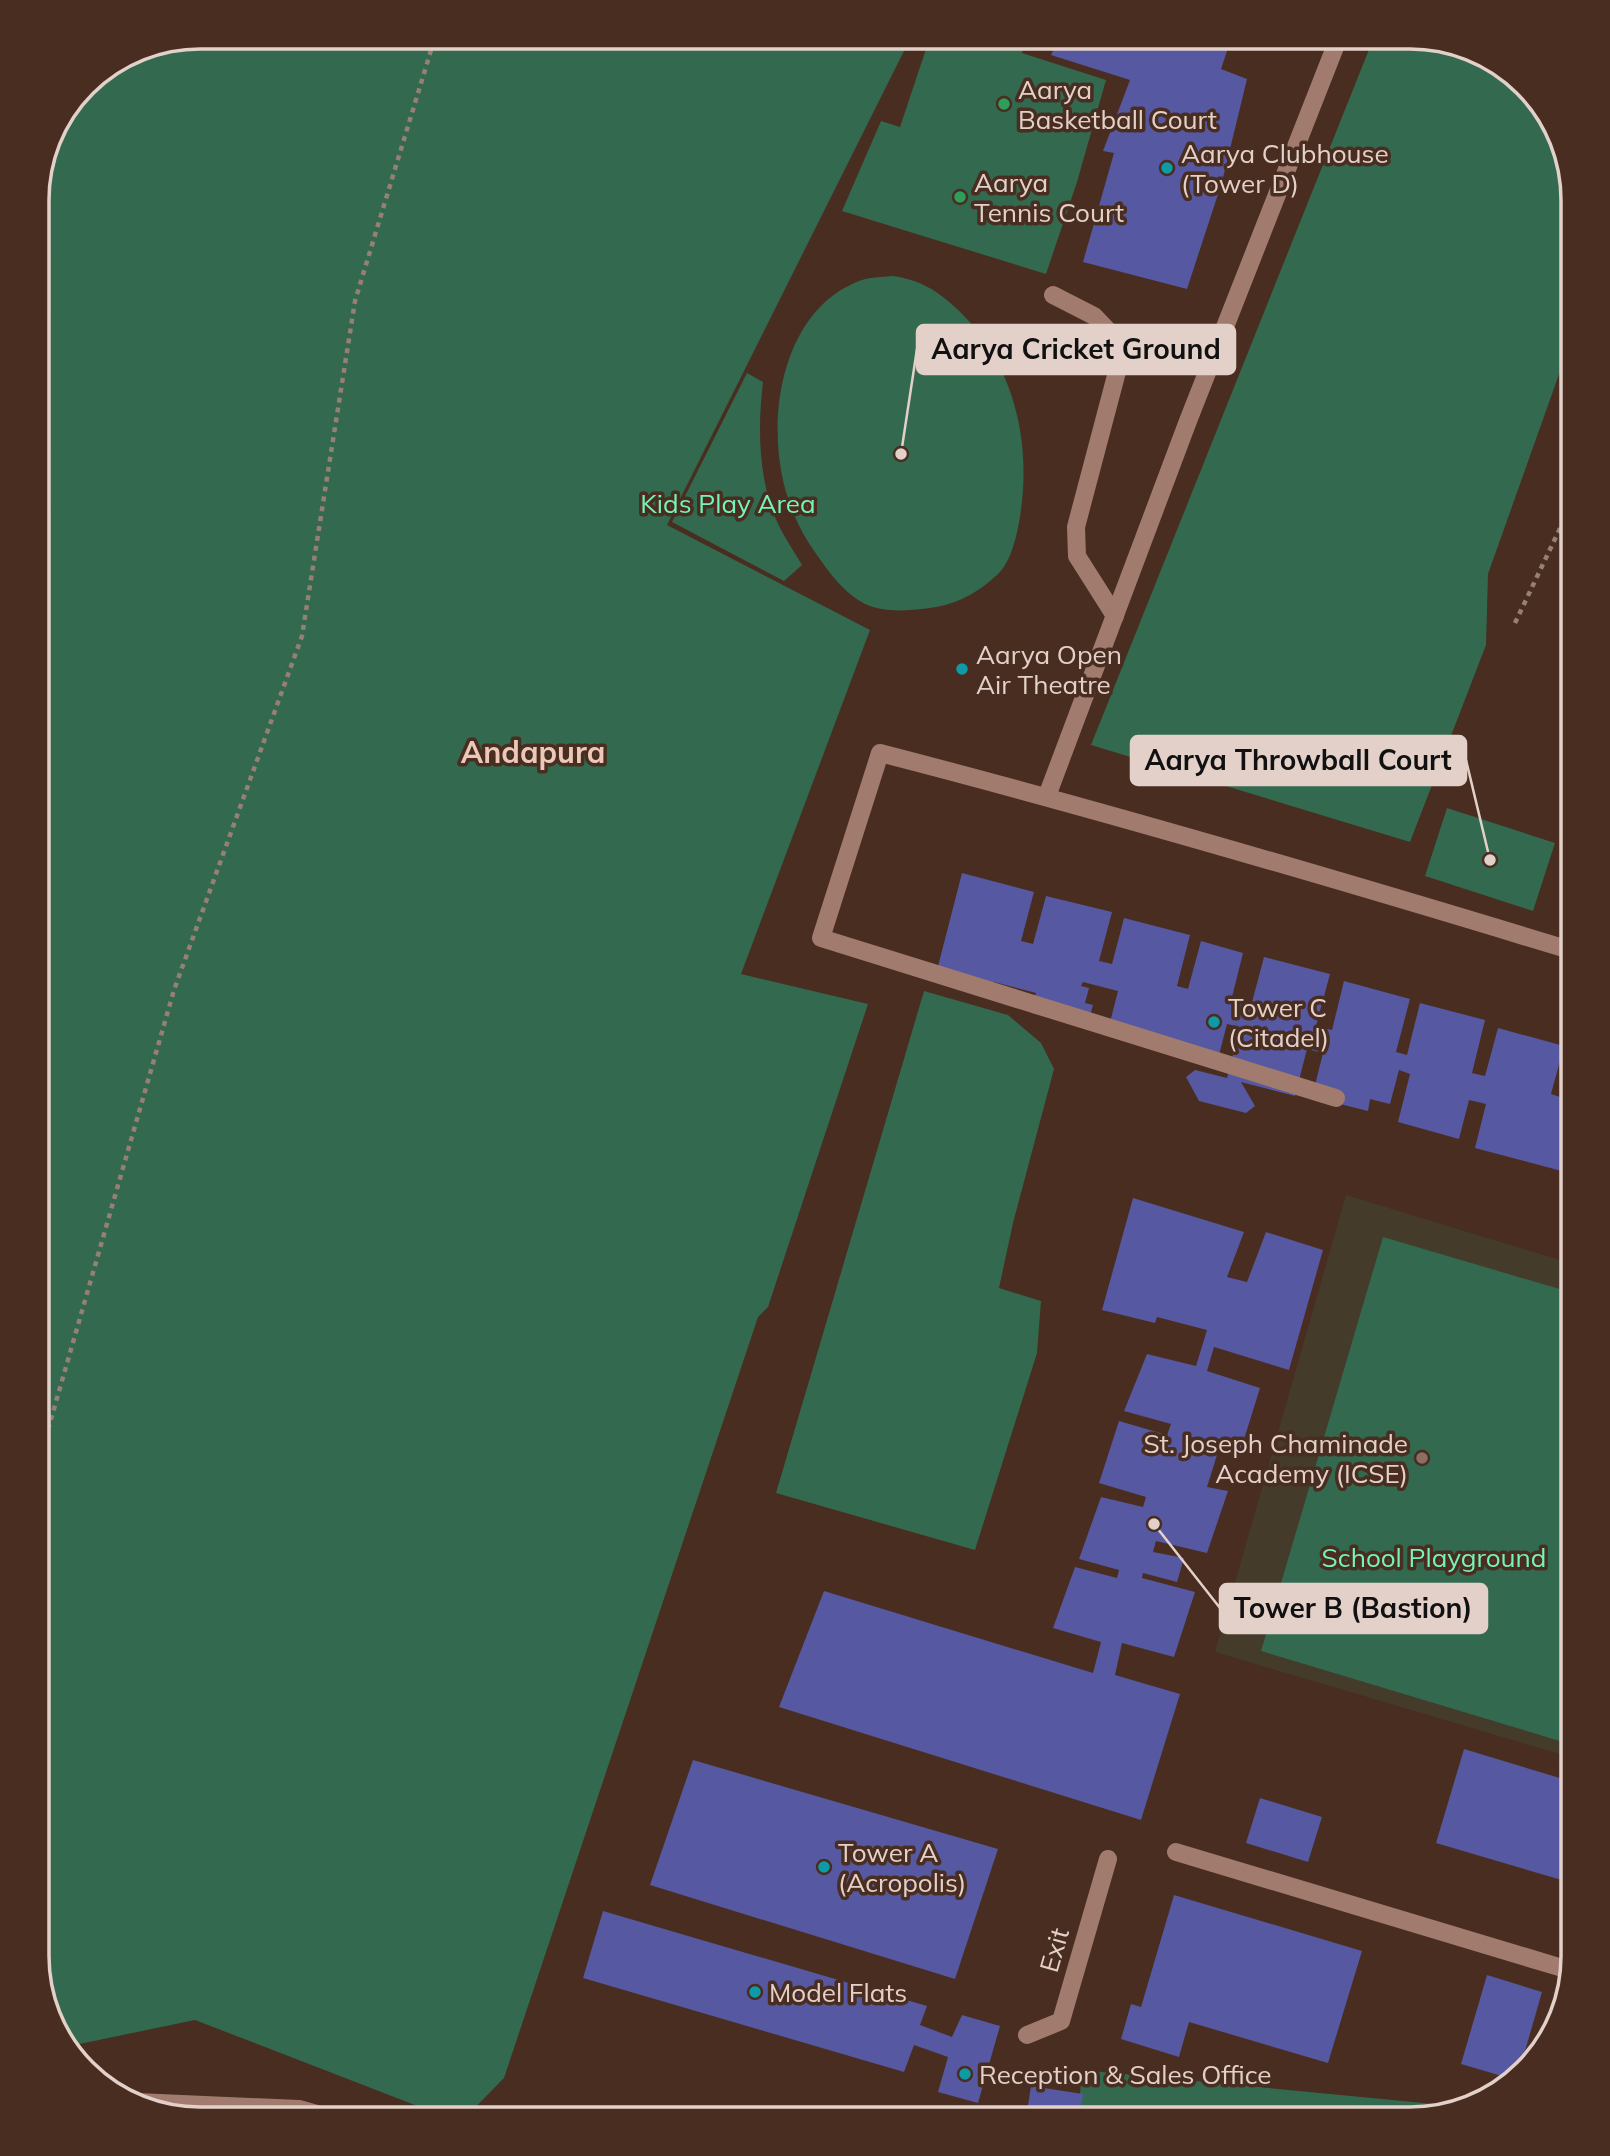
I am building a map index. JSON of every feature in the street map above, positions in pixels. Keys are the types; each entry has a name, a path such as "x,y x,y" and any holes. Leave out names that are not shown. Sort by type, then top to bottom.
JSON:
{"street":[{"path":"1047,796 1188,421 1334,49"},
{"path":"1053,295 1094,316 1115,338 1118,368 1076,527 1077,556 1115,616"},
{"path":"1336,1098 821,938 880,753 1047,796 1280,862 1561,947"},
{"path":"1176,1852 1560,1967"},
{"name":"Exit","path":"1027,2035 1061,2021 1108,1859"},
{"path":"167,2103 253,2107"}],"path":[{"path":"49,1426 174,990 302,636 355,301 431,49"},
{"path":"1515,623 1561,526"}],"shaded area":[{"name":"School Playground","path":"1346,1195 1561,1260 1561,1754 1215,1652"}],"green space":[{"path":"905,49 667,525 870,630 741,974 868,1004 768,1307 758,1317 504,2078 476,2107 420,2107 195,2020 78,2044 61,2014 50,1976 49,190 54,161 74,116 93,93 116,74 133,65 180,50"},
{"path":"926,49 1023,49 1022,53 1106,80 1077,182 1046,274 842,211 881,121 900,127"},
{"path":"1369,49 1420,49 1439,52 1485,69 1517,93 1530,108 1541,125 1556,161 1561,200 1561,369 1488,574 1486,645 1410,842 1091,745"},
{"path":"893,276 912,280 935,291 977,330 993,353 1005,378 1020,432 1023,489 1019,524 1006,563 997,575 980,589 962,599 933,608 886,610 865,604 844,589 810,544 794,515 783,479 778,447 778,412 783,378 794,346 811,318 833,295 862,280"},
{"name":"Kids Play Area","path":"747,373 763,382 761,447 768,496 779,526 802,565 784,581 672,522"},
{"path":"1447,808 1555,843 1533,911 1425,876"},
{"path":"924,991 1008,1015 1041,1043 1054,1069 1013,1223 999,1288 1041,1301 1037,1353 975,1550 776,1493"},
{"name":"School Playground","path":"1383,1237 1561,1289 1561,1741 1261,1651"},
{"path":"1082,2070 1438,2104 1410,2107 1079,2107"}],"building":[{"name":"Aarya Clubhouse (Tower D)","path":"1054,49 1228,49 1221,69 1247,79 1222,182 1187,289 1083,262 1114,153 1103,151 1130,80 1051,55"},
{"name":"Tower C (Citadel)","path":"962,873 1034,892 1021,941 1033,944 1046,896 1112,912 1099,961 1112,964 1124,918 1190,935 1177,986 1188,989 1201,941 1243,953 1231,1001 1251,1006 1264,957 1330,974 1316,1026 1332,1030 1344,981 1410,999 1396,1052 1407,1055 1420,1003 1485,1020 1472,1073 1485,1076 1498,1028 1561,1045 1561,1057 1551,1094 1561,1097 1561,1171 1475,1148 1486,1104 1469,1100 1459,1139 1398,1122 1410,1074 1399,1070 1390,1104 1370,1099 1368,1111 1312,1097 1323,1053 1307,1049 1295,1096 1241,1082 1255,1106 1246,1113 1199,1101 1186,1077 1195,1070 1227,1078 1240,1027 1227,1024 1217,1063 1107,1034 1118,991 1083,982 1081,986 1089,988 1085,1003 1093,1005 1087,1027 1031,1013 1036,993 994,982 991,992 935,978"},
{"path":"1133,1198 1244,1232 1227,1277 1247,1282 1266,1232 1323,1250 1289,1370 1214,1347 1207,1371 1260,1388 1241,1449 1187,1436 1184,1446 1217,1455 1207,1487 1228,1491 1207,1553 1156,1541 1153,1552 1184,1558 1177,1582 1143,1573 1142,1578 1195,1592 1174,1657 1122,1643 1115,1675 1180,1694 1141,1820 779,1707 824,1591 1093,1673 1101,1642 1053,1628 1075,1567 1117,1578 1119,1570 1079,1559 1101,1497 1143,1507 1146,1497 1099,1483 1119,1421 1167,1435 1171,1424 1124,1411 1147,1354 1196,1366 1207,1330 1157,1317 1155,1323 1102,1310"},
{"path":"1464,1749 1561,1778 1561,1880 1436,1843"},
{"name":"Tower A (Acropolis)","path":"693,1760 998,1849 955,1979 650,1885"},
{"path":"1260,1798 1322,1817 1308,1862 1246,1843"},
{"path":"1174,1895 1362,1951 1328,2063 1189,2022 1179,2057 1121,2039 1131,2004 1141,2007"},
{"name":"Model Flats","path":"603,1911 927,2006 920,2025 952,2037 962,2015 1000,2026 978,2103 938,2092 948,2057 914,2045 904,2072 583,1978"},
{"path":"1487,1975 1542,1992 1524,2054 1509,2069 1501,2076 1461,2064"},
{"path":"1031,2086 1083,2094 1081,2107 1028,2107"}],"place":[{"name":"Aarya Basketball Court","path":"1004,104"},
{"name":"Aarya Clubhouse (Tower D)","path":"1167,168"},
{"name":"Aarya Tennis Court","path":"960,197"},
{"name":"Aarya Cricket Ground","path":"901,454"},
{"name":"Aarya Open Air Theatre","path":"962,669"},
{"name":"Aarya Throwball Court","path":"1490,860"},
{"name":"Tower C (Citadel)","path":"1214,1022"},
{"name":"St. Joseph Chaminade Academy (ICSE)","path":"1422,1458"},
{"name":"Tower B (Bastion)","path":"1154,1524"},
{"name":"Tower A (Acropolis)","path":"824,1867"},
{"name":"Model Flats","path":"755,1992"},
{"name":"Reception & Sales Office","path":"965,2074"}],"district":[{"name":"Andapura","path":"533,752"}]}
